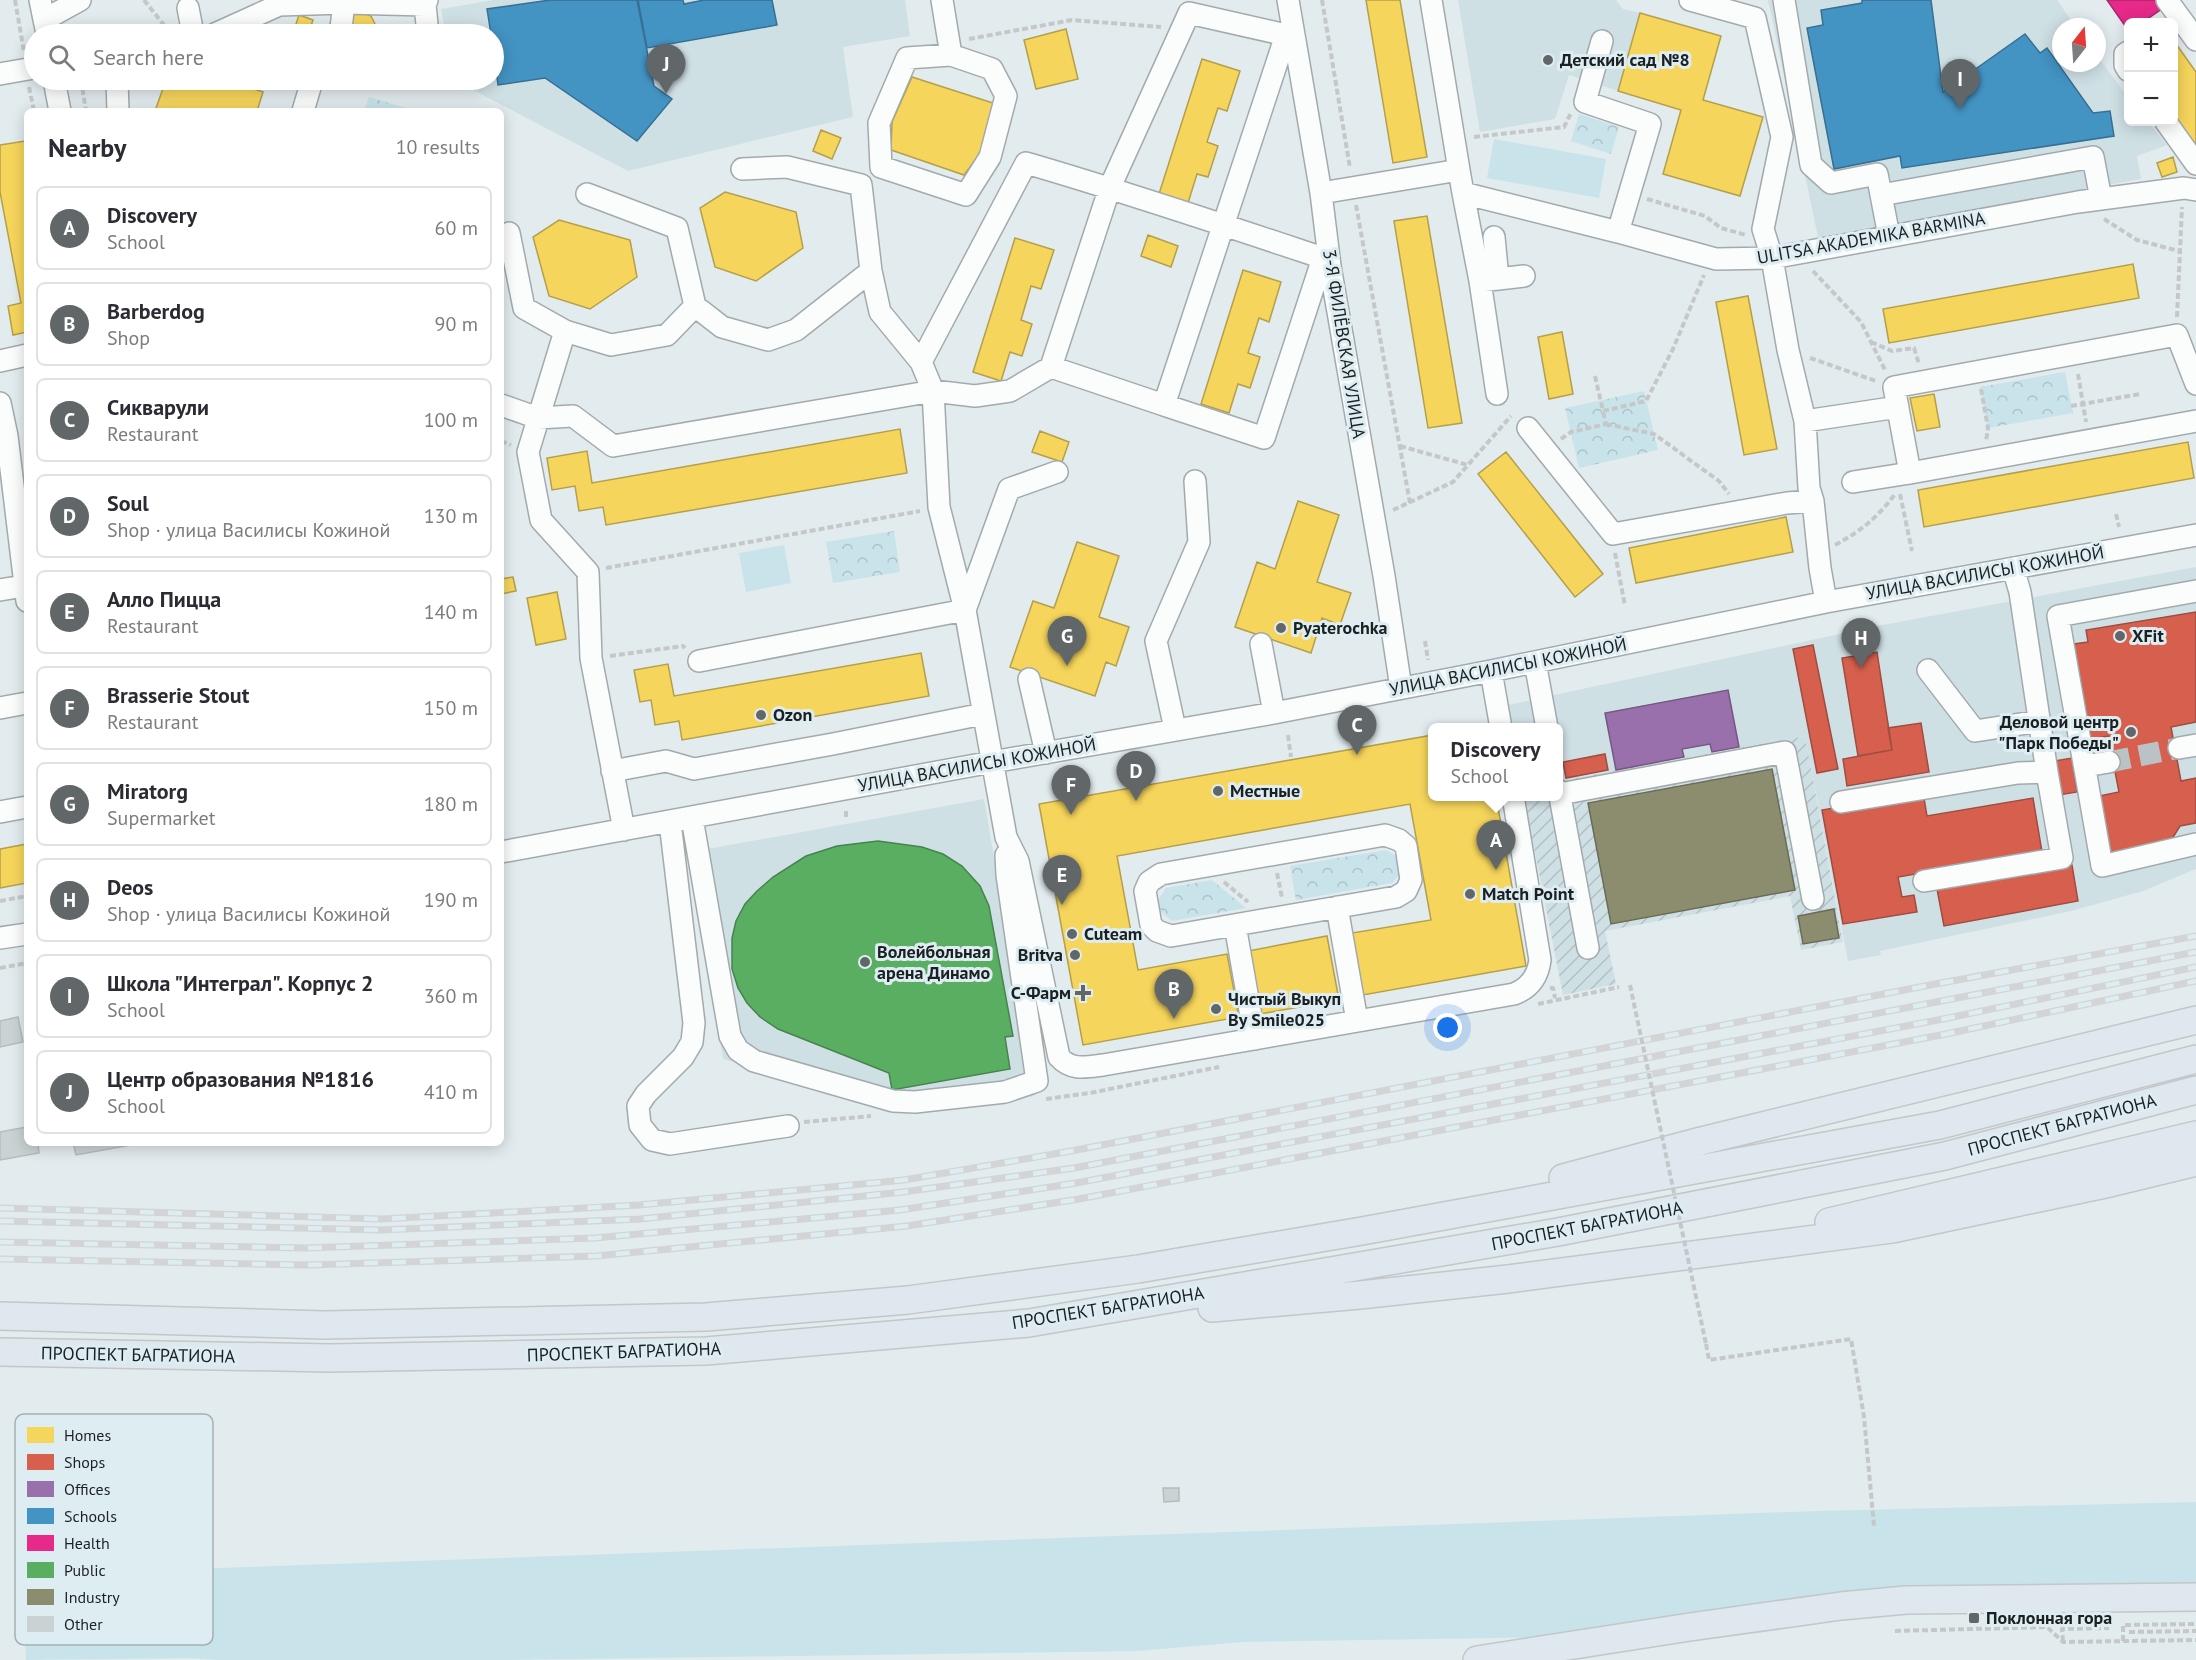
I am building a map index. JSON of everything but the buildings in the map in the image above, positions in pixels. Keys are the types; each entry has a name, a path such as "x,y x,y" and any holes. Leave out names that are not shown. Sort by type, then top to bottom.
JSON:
{"main road":[{"path":"1362,1231 1701,1142 2196,1020"},
{"name":"ПРОСПЕКТ БАГРАТИОНА","path":"0,1316 325,1325 706,1317 908,1300 1138,1269 1362,1231 1940,1125 2196,1059"},
{"name":"ПРОСПЕКТ БАГРАТИОНА","path":"0,1352 330,1358 706,1351 1029,1323 1558,1232 1945,1156 2196,1090"},
{"path":"1696,1253 2196,1135"},
{"path":"1029,1323 1360,1295 1508,1279 1892,1229 2110,1183 2196,1162"},
{"path":"1477,1660 1690,1626 1840,1606 1917,1600 2196,1597"}],"street":[{"path":"44,18 80,0"},
{"path":"942,0 951,49"},
{"name":"3-Я ФИЛЁВСКАЯ УЛИЦА","path":"1288,0 1290,32 1321,193 1326,262 1374,519 1401,688"},
{"path":"1431,0 1458,170 1489,280"},
{"path":"1690,0 1755,18 1782,137 1763,230 1805,421 1809,488 1813,501 1818,554 1826,602"},
{"path":"1784,0 1811,165 1831,183 1877,174 1889,236"},
{"path":"241,24 279,5 426,2 427,24"},
{"path":"341,24 344,3"},
{"path":"188,9 190,24"},
{"path":"504,406 538,418 573,416 613,446 933,391 975,396 1010,391 1051,368 1110,187 1189,13 1290,32 1164,405"},
{"path":"2172,13 2196,40"},
{"path":"1602,41 1585,102 1650,124 1618,232"},
{"path":"951,49 992,69 1006,96 990,156 966,195 881,167 879,123 907,58 951,49"},
{"path":"0,74 24,70"},
{"path":"56,90 59,108"},
{"path":"117,90 118,108"},
{"path":"304,108 309,90"},
{"path":"2169,126 2196,164"},
{"path":"1881,195 2093,157 2101,199"},
{"path":"921,362 1026,163 1224,224 1326,262 1264,438 1051,368"},
{"path":"692,818 730,1036 738,1050 754,1061 886,1100 900,1102 1005,1092 1037,1081 1007,875 1006,837 966,610 939,507 933,391 921,362 880,312 871,270 861,185 788,167 742,169"},
{"path":"1321,193 1458,170"},
{"name":"ULITSA AKADEMIKA BARMINA","path":"1463,193 1716,259 1769,250 1889,236 2078,202 2190,189"},
{"path":"587,194 677,228 695,306 722,327 768,340 796,330 871,270"},
{"path":"509,233 524,308 565,331 611,345 667,335 695,306"},
{"path":"1494,237 1489,280 1497,394"},
{"path":"1489,280 1524,276"},
{"path":"565,331 528,452 541,520 588,572 591,658 624,830"},
{"path":"1805,421 1896,397 1924,381 2177,335 2196,384"},
{"path":"0,361 24,356"},
{"path":"1896,397 1910,473"},
{"path":"0,403 24,579"},
{"path":"1853,482 2196,421"},
{"path":"1528,428 1613,534 1813,501"},
{"path":"966,610 1009,489 1057,472"},
{"path":"1175,729 1156,641 1199,542 1195,481"},
{"name":"УЛИЦА ВАСИЛИСЫ КОЖИНОЙ","path":"504,851 1274,713 1826,602 2196,535"},
{"path":"1924,881 2062,858 2020,592 2013,568"},
{"path":"0,591 24,593"},
{"path":"2196,591 2058,616 2103,866 2196,844"},
{"path":"699,661 966,610"},
{"path":"1261,644 1274,713"},
{"path":"1535,662 1546,723"},
{"path":"1928,670 1975,731 2039,721"},
{"path":"1491,671 1500,723"},
{"path":"1029,679 1046,753"},
{"path":"0,708 24,704"},
{"path":"612,771 666,761 694,769 983,714"},
{"path":"1563,791 1785,752 1812,899"},
{"path":"2085,766 2109,762"},
{"path":"1841,802 2018,773 2047,772"},
{"path":"1006,837 1018,861 1059,1057 1065,1065 1080,1068 1514,994 1533,981 1539,968 1540,953 1514,801"},
{"path":"1561,801 1588,948"},
{"path":"0,812 24,808"},
{"path":"670,822 694,1023 692,1042 683,1058 646,1094 638,1106 640,1125 652,1140 670,1144 788,1126"},
{"path":"1385,836 1402,842 1406,846 1412,880 1406,891 1396,897 1171,936 1158,931 1151,925 1145,891 1149,882 1161,874 1204,867 1385,836"},
{"path":"1337,907 1357,1021"},
{"path":"1235,925 1255,1039"},
{"path":"0,938 24,934"}],"path":[{"path":"144,0 163,24"},
{"path":"1322,0 1353,188 1410,503"},
{"path":"951,49 1072,20 1182,29"},
{"path":"83,90 86,108"},
{"path":"1455,141 1564,128 1574,106 1585,102"},
{"path":"2177,335 2180,251 2190,189"},
{"path":"1629,193 1706,216 1721,228 1769,250"},
{"path":"2078,202 2137,240 2180,251"},
{"path":"1603,411 1646,400 1673,349 1707,269"},
{"path":"1811,269 1861,322 1896,397"},
{"path":"1871,342 1892,351 1914,348 1924,381"},
{"path":"1788,350 1896,397"},
{"path":"2074,354 2090,441"},
{"path":"1957,375 1980,387 1988,428 1984,460"},
{"path":"1595,376 1606,424"},
{"path":"1374,519 1453,482 1514,413 1497,394"},
{"path":"2072,406 2140,394"},
{"path":"1545,449 1571,432 1606,424 1654,434 1719,481 1743,511"},
{"path":"1400,446 1468,465"},
{"path":"1818,554 1847,538 1881,514 1899,489 1912,551"},
{"path":"588,572 939,507"},
{"path":"2116,514 2119,527"},
{"path":"1613,534 1625,606"},
{"path":"1853,622 1860,655"},
{"path":"1425,641 1428,660"},
{"path":"591,658 683,646 699,661"},
{"path":"1288,735 1291,757"},
{"path":"846,811 846,817"},
{"path":"1274,855 1277,917"},
{"path":"1204,867 1277,917"},
{"path":"0,901 24,897"},
{"path":"0,968 24,964"},
{"path":"1630,985 1709,1360 1851,1339 1864,1417 1874,1526"},
{"path":"1553,988 1555,998"},
{"path":"2123,1641 2123,1625 2196,1624"},
{"path":"1894,1631 2047,1627 2063,1642 2196,1640"},
{"path":"2063,1642 2062,1629 2109,1628"},
{"path":"2129,1632 2196,1632"}],"shaded area":[{"path":"493,0 905,0 910,36 843,47 853,117 628,171 473,90 504,90 504,24 444,24 441,9"},
{"name":"Детский сад №8","path":"1458,0 1616,0 1623,9 1640,13 1618,91 1569,75 1555,119 1480,132"},
{"path":"1768,0 2057,0 2070,18 2052,18 2052,72 2106,72 2106,68 2124,92 2124,126 2151,126 2167,145 2137,156 2141,179 1818,237"},
{"path":"2196,567 2196,869 2143,891 2071,911 1880,951 1881,955 1848,961 1805,736 1563,780 1563,723 1511,723 1508,705 1872,627"},
{"path":"1805,736 1843,942 1801,950 1790,896 1605,931 1616,984 1563,995 1525,801 1563,801 1563,780"},
{"name":"Волейбольная арена Динамо","path":"984,799 1035,1096 988,1104 836,1090 723,1059 691,852"}],"green space":[{"path":"369,97 406,108 365,108"},
{"path":"1579,114 1619,127 1611,154 1571,141"},
{"path":"1494,139 1606,159 1599,198 1487,178"},
{"path":"2065,372 2073,413 1988,428 1980,387"},
{"path":"1644,391 1658,450 1579,468 1565,408"},
{"path":"894,531 900,572 833,583 826,542"},
{"path":"784,545 791,583 746,592 739,553"},
{"path":"1386,850 1399,858 1401,873 1392,883 1296,900 1290,866"},
{"path":"1212,880 1246,908 1172,921 1161,912 1158,900 1166,888"},
{"path":"2196,1502 2196,1583 2018,1587 1559,1637 1243,1642 1136,1651 510,1660 217,1660 191,1658 26,1660 25,1645 213,1645 213,1568 1818,1511"}],"tunnel":[{"path":"2109,762 2179,748"}],"railway":[{"path":"0,1208 382,1219 639,1205 904,1180 1071,1151 1930,985 2196,936"},
{"path":"0,1221 381,1230 640,1219 903,1192 1074,1168 2196,952"},
{"path":"0,1242 305,1248 595,1238 900,1210 1076,1183 1943,1019 2196,967"},
{"path":"0,1259 308,1265 596,1256 907,1226 1079,1199 1946,1034 2196,981"}],"place":[{"name":"Детский сад №8","path":"1548,60"},
{"name":"Центр образования №1816","path":"666,94"},
{"name":"Школа \"Интеграл\". Корпус 2","path":"1960,109"},
{"name":"Pyaterochka","path":"1281,628"},
{"name":"XFit","path":"2120,636"},
{"name":"Miratorg","path":"1067,666"},
{"name":"Deos","path":"1861,668"},
{"name":"Ozon","path":"761,715"},
{"name":"Деловой центр \"Парк Победы\"","path":"2131,732"},
{"name":"Сикварули","path":"1357,755"},
{"name":"Местные","path":"1218,791"},
{"name":"Soul","path":"1136,801"},
{"name":"Brasserie Stout","path":"1071,815"},
{"name":"Discovery","path":"1496,870"},
{"name":"Match Point","path":"1470,894"},
{"name":"Алло Пицца","path":"1062,905"},
{"name":"Cuteam","path":"1072,934"},
{"name":"Britva","path":"1075,955"},
{"name":"Волейбольная арена Динамо","path":"865,962"},
{"name":"C-Фарм","path":"1083,993"},
{"name":"Чистый Выкуп By Smile025","path":"1216,1009"},
{"name":"Barberdog","path":"1174,1019"},
{"name":"Поклонная гора","path":"1974,1618"}]}
